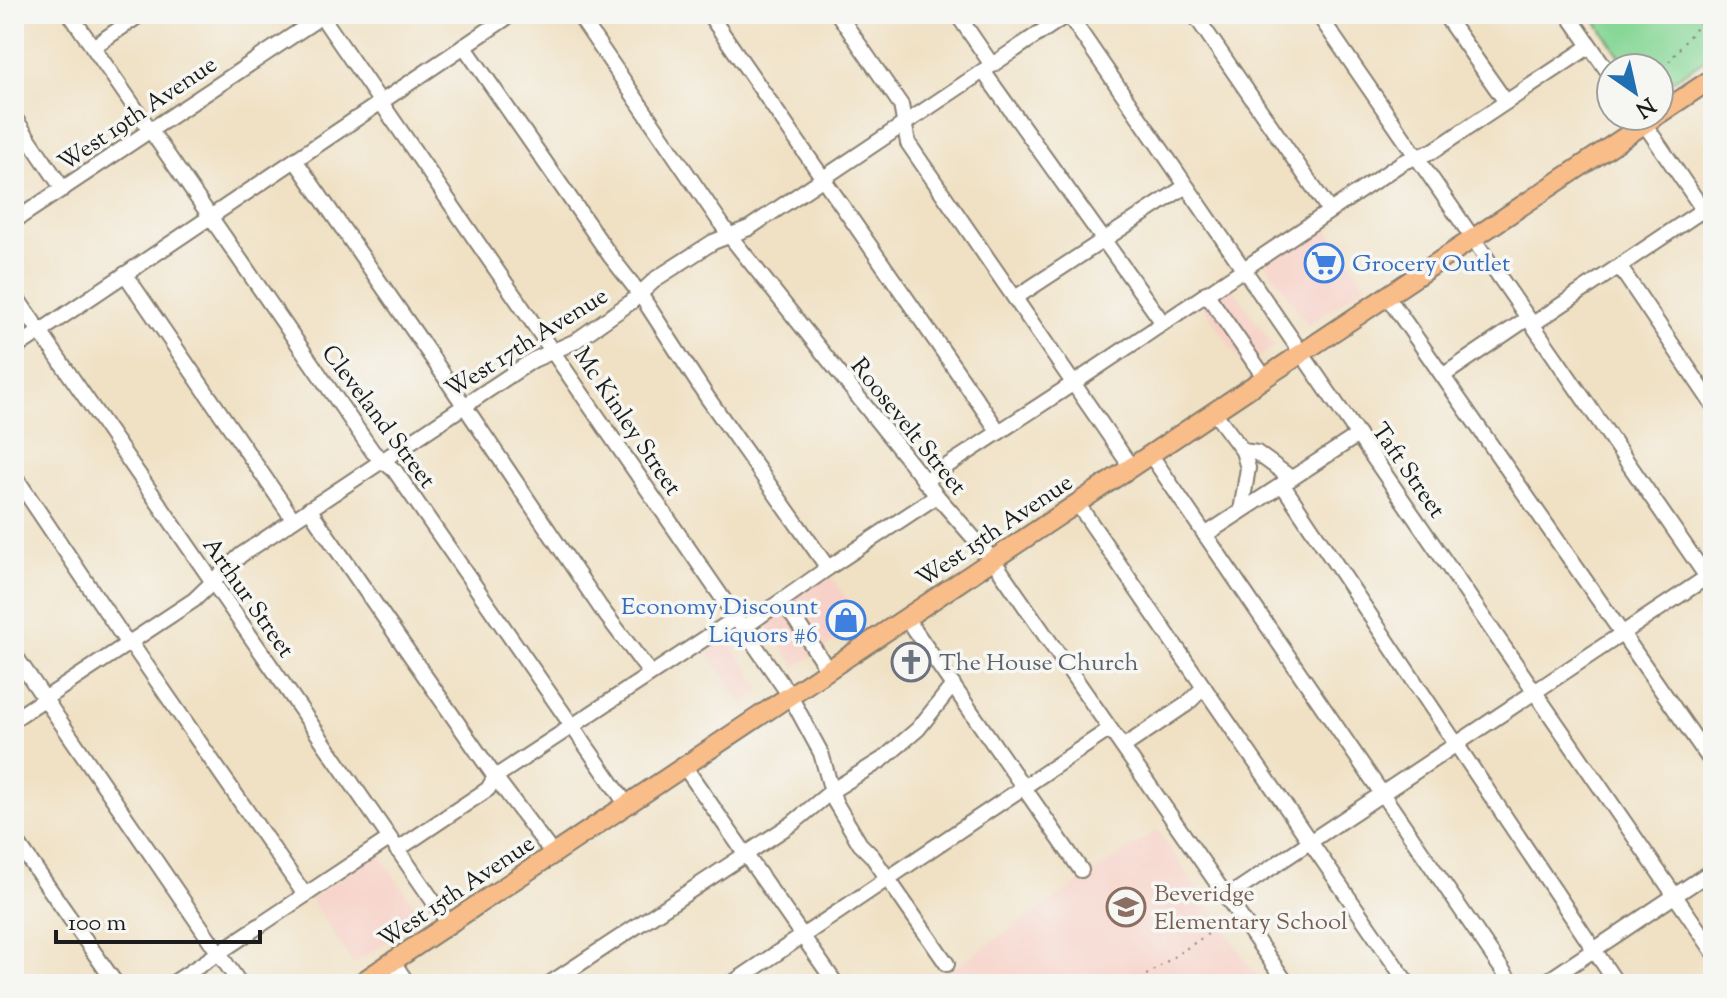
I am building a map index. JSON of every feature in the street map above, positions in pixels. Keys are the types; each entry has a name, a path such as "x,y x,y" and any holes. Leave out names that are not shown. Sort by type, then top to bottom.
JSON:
{"main road":[{"name":"West 15th Avenue","path":"1675,101 1713,78"},
{"name":"West 15th Avenue","path":"359,984 1627,132"}],"street":[{"name":"Cleveland Street","path":"70,14 373,452 395,471 627,805"},
{"path":"93,47 141,14"},
{"path":"14,349 512,14"},
{"name":"Roosevelt Street","path":"578,14 729,235 924,481 993,560 1227,897 1279,981"},
{"path":"709,14 999,432"},
{"path":"838,14 901,105 908,143 1131,467"},
{"path":"957,14 988,68 1163,323"},
{"name":"West 17th Avenue","path":"14,719 194,600 241,555 293,519 533,360 574,342 657,278 713,242 749,228 1068,14"},
{"name":"Taft Street","path":"1068,14 1713,951"},
{"path":"1194,14 1329,210"},
{"path":"1227,897 1711,579 1318,14"},
{"path":"1444,14 1506,102"},
{"path":"1568,14 1595,53"},
{"name":"Mc Kinley Street","path":"322,15 790,696 821,753 835,802 860,844 888,878 947,964"},
{"name":"West 19th Avenue","path":"14,221 322,15"},
{"path":"464,46 640,294 707,397 828,568"},
{"path":"924,481 1329,210 1403,162 1433,151 1590,46"},
{"path":"14,117 63,189"},
{"path":"1659,132 1708,206 1713,224"},
{"path":"295,160 600,607 650,673"},
{"path":"1015,298 1186,186"},
{"path":"1444,375 1619,266 1708,206"},
{"path":"1619,266 1713,405"},
{"path":"125,274 293,519"},
{"path":"1206,293 1265,378"},
{"name":"Arthur Street","path":"14,294 449,924"},
{"path":"1387,296 1713,764"},
{"path":"1214,412 1243,451 1248,468 1241,511"},
{"path":"1205,535 1358,435"},
{"path":"1243,451 1257,453 1286,481 1617,984"},
{"path":"1150,454 1512,984"},
{"path":"14,475 305,895"},
{"path":"172,984 305,895 488,789 495,777 650,673 739,623 937,496"},
{"path":"1077,503 1408,984"},
{"path":"309,509 495,777 553,854"},
{"path":"791,613 828,670"},
{"path":"906,618 1081,870"},
{"path":"14,654 240,984"},
{"path":"549,984 793,823 833,790 867,770 902,744 933,713 953,685"},
{"path":"1123,747 1187,704 1204,687"},
{"path":"731,984 1110,729"},
{"path":"684,766 836,984"},
{"path":"14,838 116,984"},
{"path":"1543,984 1713,870"},
{"path":"393,962 408,984"}],"path":[{"path":"1640,14 1666,17 1687,14"},
{"path":"1675,54 1707,14"},
{"path":"1136,983 1223,924"}],"shaded area":[{"path":"1323,222 1366,285 1308,325 1264,261"},
{"path":"1232,287 1274,347 1244,367 1203,306"},
{"path":"829,573 863,623 796,667 762,618"},
{"path":"723,633 762,690 742,703 703,647"},
{"name":"Beveridge Elementary School","path":"1157,830 1262,984 930,984"},
{"path":"378,853 423,917 354,964 310,899"}],"green space":[{"path":"1591,14 1713,14 1713,54 1675,79 1675,52 1617,52"}],"place":[{"name":"Grocery Outlet","path":"1324,263"},
{"name":"Economy Discount Liquors #6","path":"846,620"},
{"name":"The House Church","path":"911,662"},
{"name":"Beveridge Elementary School","path":"1126,907"}]}
